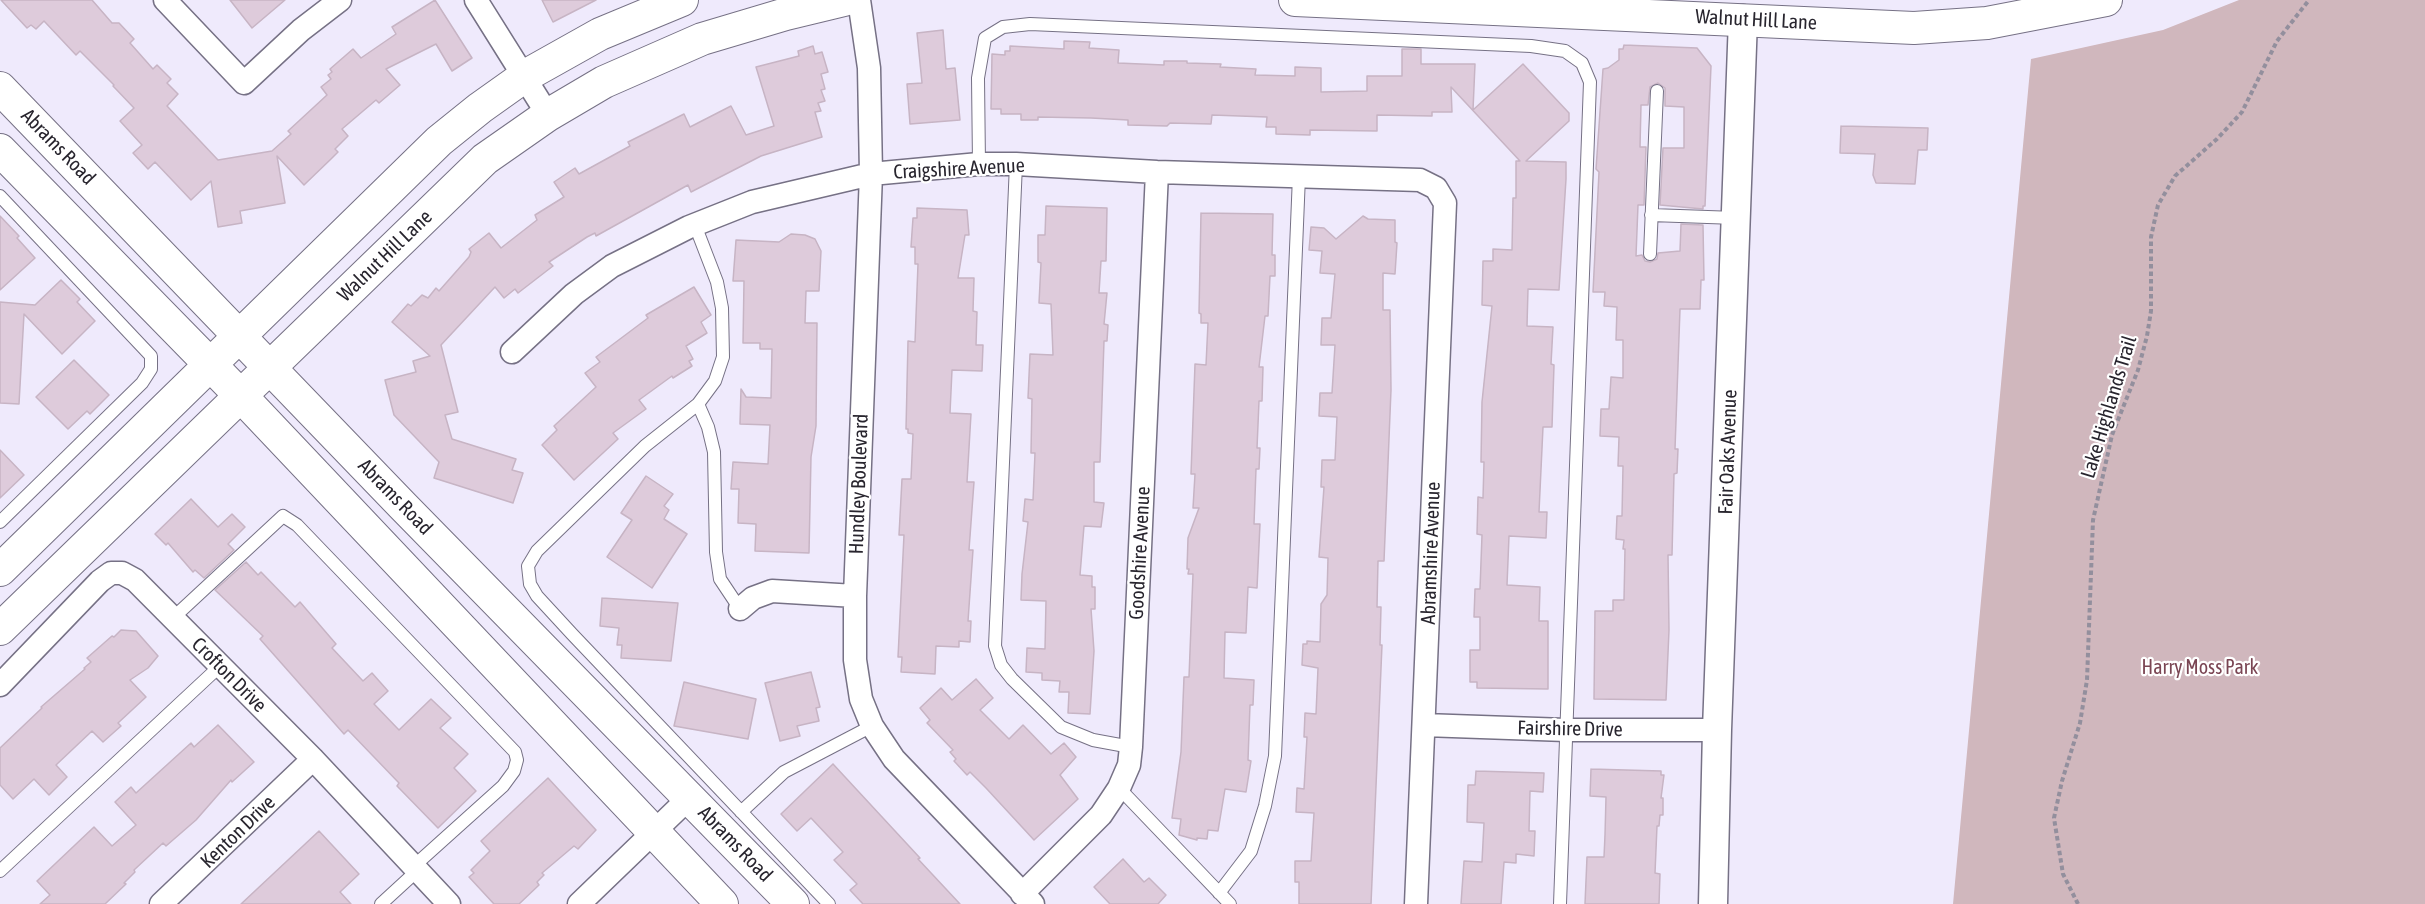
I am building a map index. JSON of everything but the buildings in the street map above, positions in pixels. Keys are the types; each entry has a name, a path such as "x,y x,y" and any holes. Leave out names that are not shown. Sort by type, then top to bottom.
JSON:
{"main road":[{"path":"0,570 439,141 525,76 600,34 682,0"},
{"name":"Walnut Hill Lane","path":"0,629 485,159 548,115 604,82 702,39 786,14 844,0"},
{"name":"Walnut Hill Lane","path":"1295,0 1568,14 1743,9 1914,28 1987,24 2106,0"},
{"name":"Abrams Road","path":"0,88 418,522 690,797 792,904"},
{"path":"1,153 211,364 722,904"}],"street":[{"path":"165,0 244,83 301,30 340,0"},
{"path":"476,0 548,115"},
{"name":"Hundley Boulevard","path":"859,0 869,68 871,174 855,596 855,660 861,699 872,726 894,759 1028,899"},
{"name":"Fair Oaks Avenue","path":"1713,904 1717,730 1743,9"},
{"name":"Craigshire Avenue","path":"512,352 574,294 612,267 695,225 752,202 871,174 979,164 1016,164 1156,172 1420,180 1436,188 1445,203"},
{"name":"Goodshire Avenue","path":"1028,899 1101,815 1119,788 1129,765 1156,172"},
{"name":"Abramshire Avenue","path":"1416,904 1445,203"},
{"name":"Crofton Drive","path":"0,686 100,581 111,573 122,573 135,579 313,759 449,904"},
{"path":"740,609 753,598 772,591 855,596"},
{"name":"Fairshire Drive","path":"1424,725 1566,730 1717,730"},
{"name":"Kenton Drive","path":"161,904 313,759"},
{"path":"579,904 690,797"}],"lane":[{"path":"979,164 978,78 985,38 1003,27 1030,24 1531,46 1565,51 1582,63 1590,82 1560,904"},
{"path":"1650,254 1657,91"},
{"path":"1016,164 995,646 1001,665 1012,679 1061,727 1093,740 1131,747"},
{"path":"1219,893 1251,851 1265,806 1275,756 1299,176"},
{"path":"0,196 151,356 151,369 142,383 0,522"},
{"path":"1651,215 1736,218"},
{"path":"695,225 717,282 722,308 723,357 715,381 698,404 645,446 594,493 537,551 528,566 530,584 537,596 829,904"},
{"path":"698,404 708,427 714,452 716,552 720,579 740,609"},
{"path":"173,618 283,516 297,525 515,752 517,760 514,771 503,786 381,904"},
{"path":"0,871 220,666"},
{"path":"741,812 784,772 872,726"},
{"path":"1119,788 1230,904"}],"path":[{"name":"Lake Highlands Trail","path":"2078,904 2064,874 2054,818 2062,781 2080,723 2087,680 2093,519 2109,445 2138,370 2147,336 2151,311 2151,237 2158,205 2175,176 2217,139 2242,112 2277,40 2310,0"}],"green space":[{"name":"Harry Moss Park","path":"2239,0 2425,0 2425,904 1953,904 2031,59 2163,30"}]}
